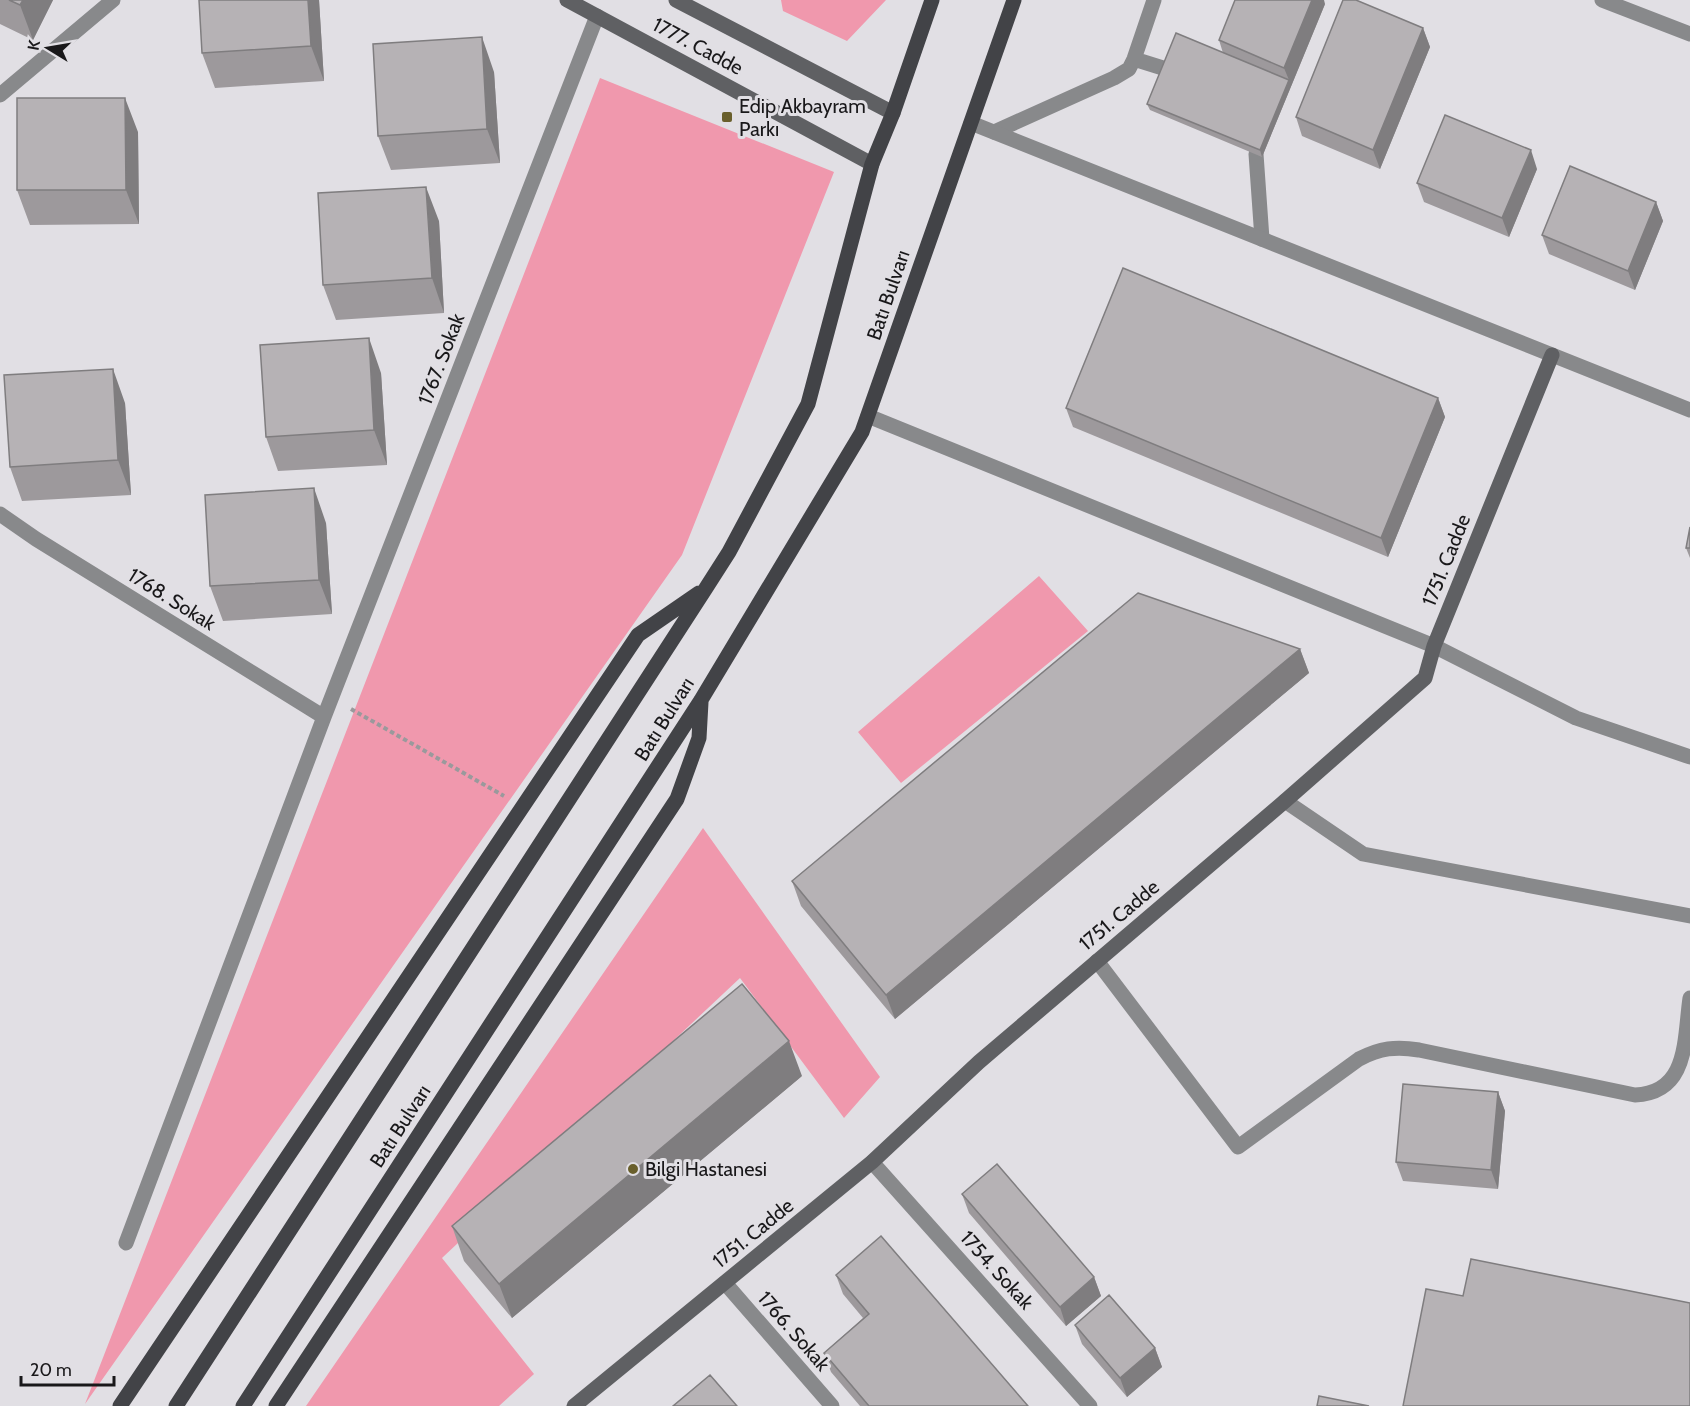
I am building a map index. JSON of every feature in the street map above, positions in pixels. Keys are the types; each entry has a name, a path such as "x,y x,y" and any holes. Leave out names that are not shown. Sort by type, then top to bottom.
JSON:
{"main road":[{"name":"1777. Cadde","path":"567,0 872,164"},
{"name":"1777. Cadde","path":"676,0 893,113"},
{"name":"Batı Bulvarı","path":"176,1406 729,552 808,404 872,164 893,113 932,0"},
{"name":"Batı Bulvarı","path":"243,1406 634,806 701,700 862,432 1014,0"},
{"name":"1751. Cadde","path":"574,1406 873,1162 979,1062 1285,801 1425,678 1434,646 1552,355"},
{"path":"120,1406 638,635 706,588"},
{"path":"276,1406 677,799 699,738 701,700"}],"street":[{"path":"0,94 113,0"},
{"path":"994,132 1114,78 1129,69 1154,0"},
{"path":"1602,0 1690,34"},
{"name":"1767. Sokak","path":"126,1243 331,698 597,16"},
{"path":"1134,59 1166,69"},
{"path":"971,123 1690,410"},
{"path":"1256,154 1262,239"},
{"path":"868,416 1434,646 1576,718 1690,757"},
{"name":"1768. Sokak","path":"0,514 36,539 324,717"},
{"path":"1285,801 1362,854 1690,916"},
{"path":"1097,961 1238,1147 1359,1059 1374,1051 1391,1047 1405,1047 1635,1095 1656,1091 1666,1086 1675,1076 1681,1064 1690,998"},
{"name":"1754. Sokak","path":"873,1162 1090,1406"},
{"name":"1766. Sokak","path":"725,1283 832,1406"}],"path":[{"path":"331,698 523,806"}],"shaded area":[{"path":"781,0 886,0 847,41 783,11"},
{"path":"600,78 834,172 682,555 85,1404"},
{"path":"1039,576 1088,631 901,783 858,732"},
{"path":"703,828 880,1077 844,1118 740,978 442,1258 534,1374 499,1406 306,1406"}],"building":[{"path":"9,0 23,0 20,5"},
{"path":"199,0 308,0 311,46 202,53"},
{"path":"1235,0 1312,0 1284,68 1219,40"},
{"path":"1343,0 1356,0 1423,28 1373,150 1296,117"},
{"path":"1176,33 1289,80 1260,150 1147,104"},
{"path":"482,37 487,129 378,136 373,44"},
{"path":"17,98 125,98 126,190 17,190"},
{"path":"1445,115 1531,150 1502,218 1417,183"},
{"path":"1570,166 1656,202 1628,271 1542,235"},
{"path":"426,187 432,278 323,285 318,193"},
{"path":"1123,268 1438,398 1381,538 1066,408"},
{"path":"369,338 374,430 266,437 260,345"},
{"path":"113,369 118,460 10,467 4,375"},
{"path":"314,488 319,580 210,586 205,495"},
{"path":"1690,527 1690,548 1686,548"},
{"path":"1138,593 1300,649 886,995 792,881"},
{"path":"742,984 789,1041 499,1284 452,1226"},
{"path":"1403,1084 1498,1092 1491,1170 1396,1162"},
{"path":"997,1164 1094,1277 1060,1307 962,1194"},
{"path":"881,1236 1028,1406 869,1406 824,1353 869,1314 836,1275"},
{"path":"1471,1259 1690,1303 1690,1406 1403,1406 1426,1289 1463,1296"},
{"path":"1109,1295 1155,1348 1120,1378 1075,1325"},
{"path":"710,1375 737,1406 673,1406"},
{"path":"1319,1396 1369,1406 1317,1406"}],"place":[{"name":"Edip Akbayram Parkı","path":"727,117"},
{"name":"Bilgi Hastanesi","path":"633,1169"}]}
